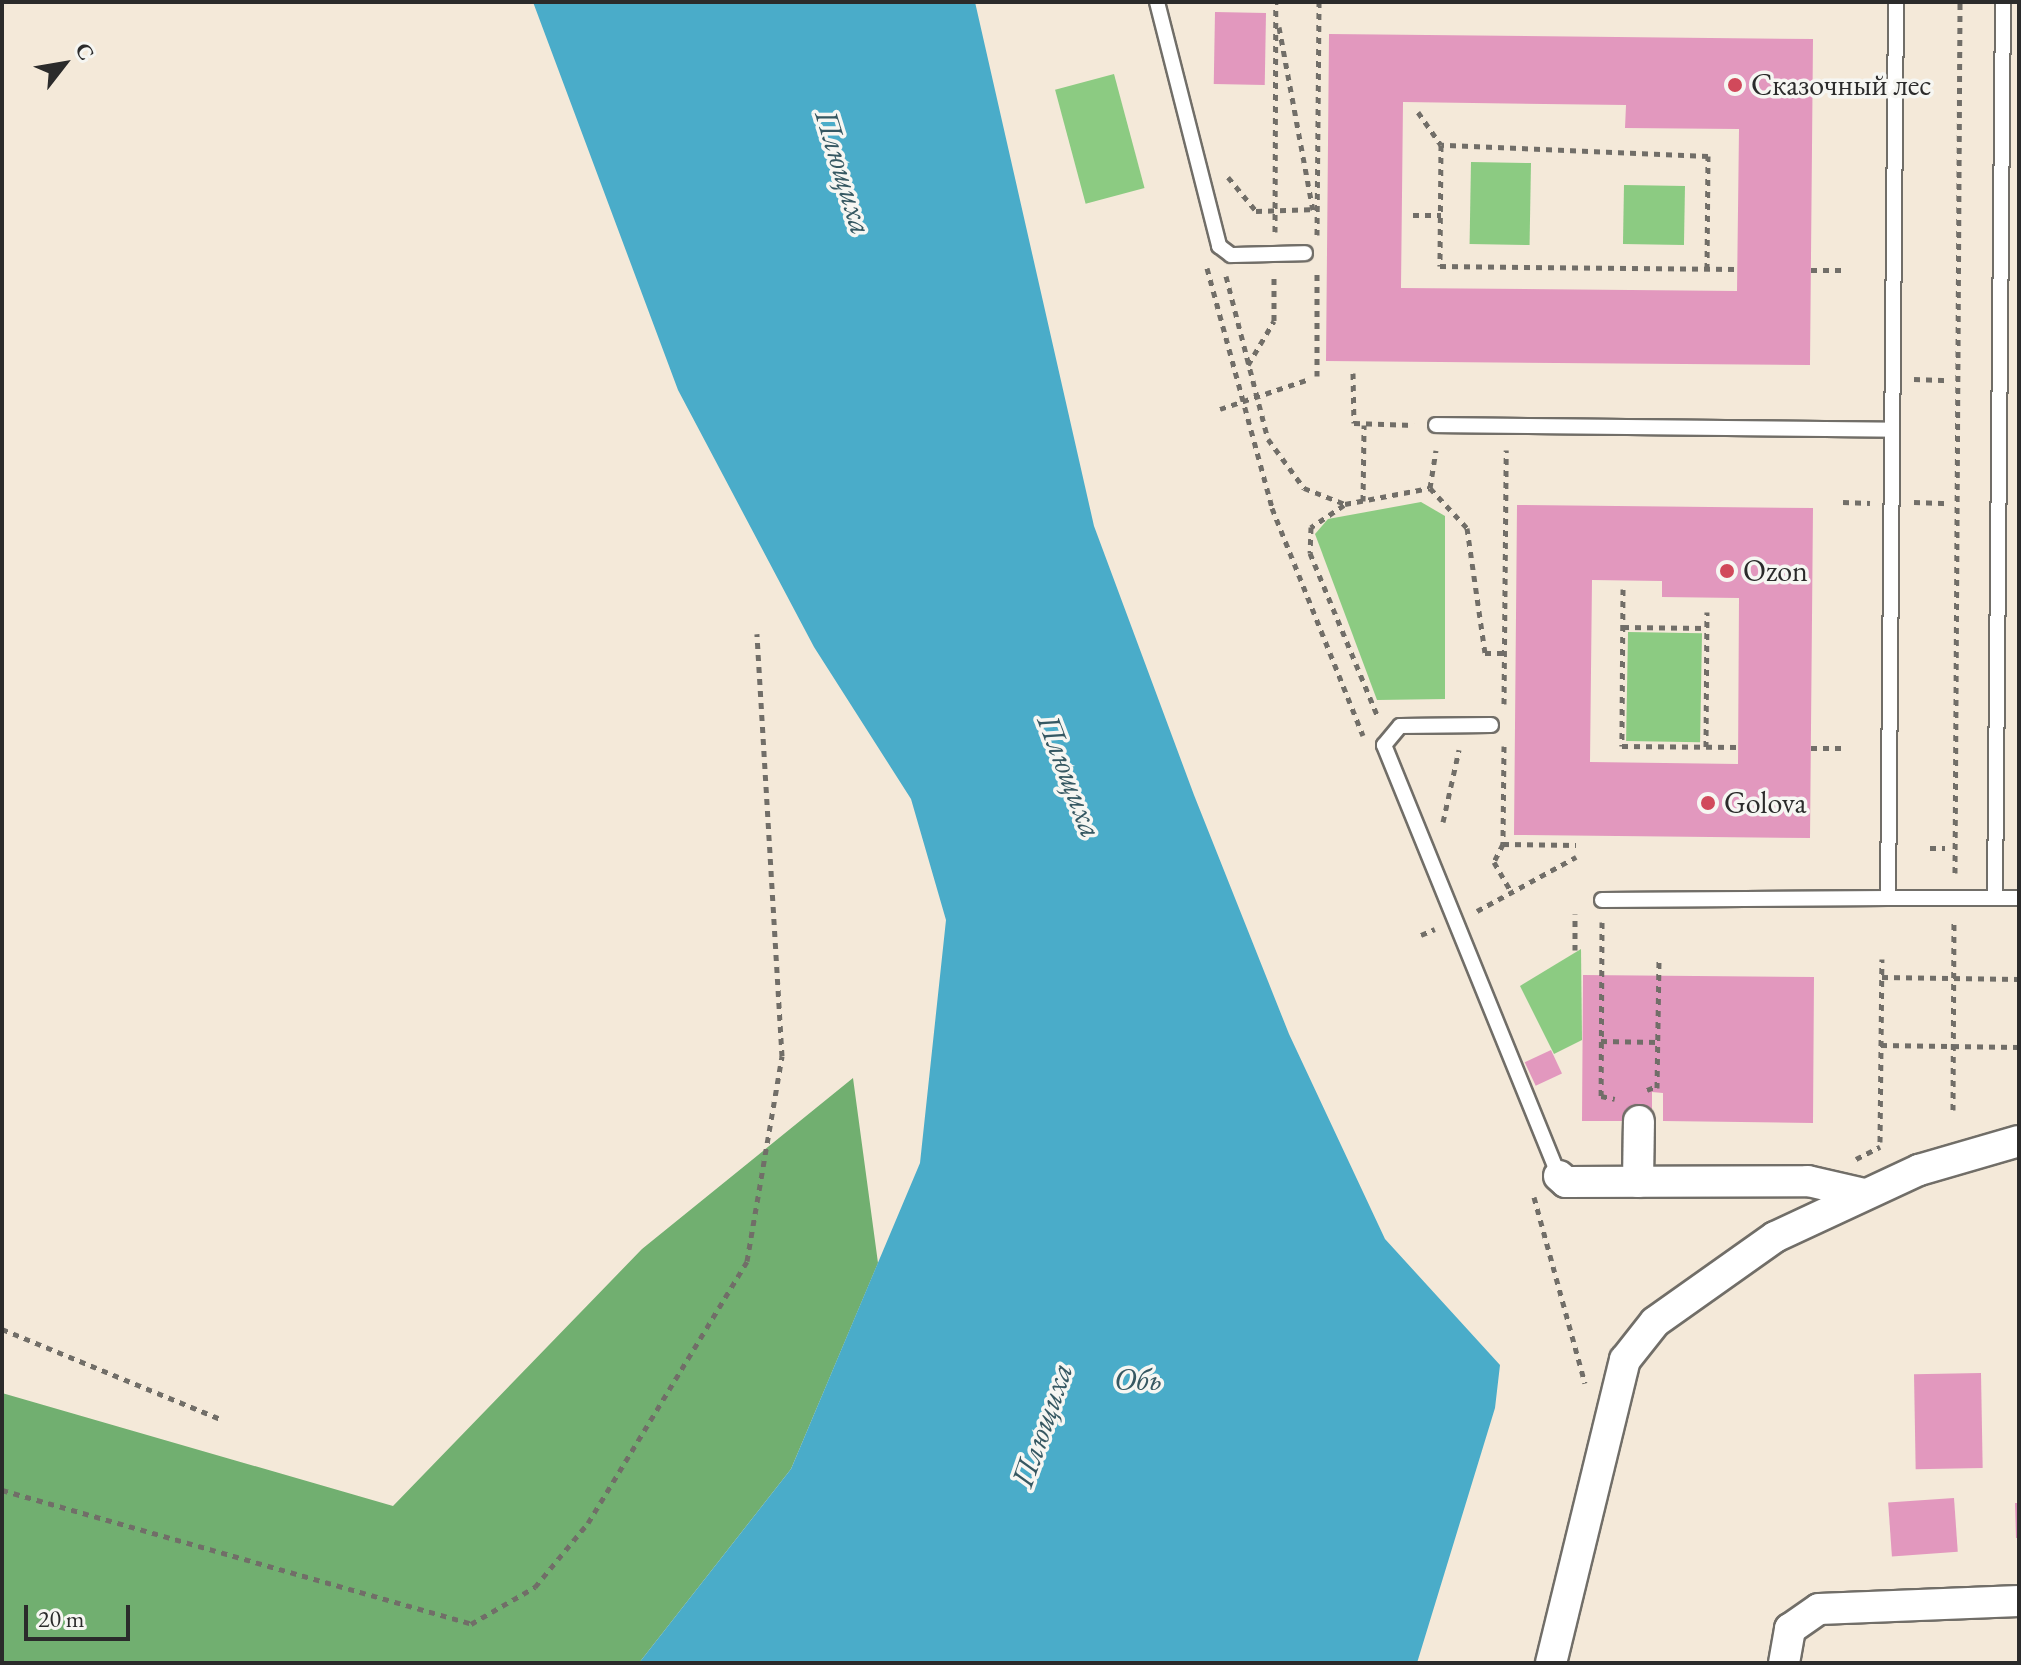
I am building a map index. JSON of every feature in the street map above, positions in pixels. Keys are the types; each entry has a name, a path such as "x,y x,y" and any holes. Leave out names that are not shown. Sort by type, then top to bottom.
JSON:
{"street":[{"path":"1638,1182 1639,1107"},
{"path":"1551,1663 1625,1360 1655,1322 1775,1237 1864,1194 2019,1141"},
{"path":"1546,1180 1808,1181 1864,1194"},
{"path":"1784,1663 1790,1629 1819,1609 2019,1601"}],"lane":[{"path":"1157,2 1223,253 1311,254"},
{"path":"1888,898 1896,2"},
{"path":"1995,898 2003,2"},
{"path":"1436,425 1892,430"},
{"path":"1500,725 1400,726 1386,737 1546,1180"},
{"path":"1602,900 2019,898"}],"path":[{"path":"1248,366 1274,321 1276,2"},
{"path":"1317,239 1319,2"},
{"path":"1953,1110 1960,2"},
{"path":"1276,14 1315,209"},
{"path":"1418,112 1441,145 1440,266 1737,269"},
{"path":"1441,145 1708,156 1707,269"},
{"path":"1275,216 1315,209"},
{"path":"1413,215 1441,215"},
{"path":"1223,253 1248,366 1280,465 1304,488 1345,504"},
{"path":"1311,254 1317,376"},
{"path":"1811,270 1845,270"},
{"path":"1353,373 1353,420 1364,425 1436,425 1430,488 1467,528 1485,653 1504,653"},
{"path":"1220,409 1309,379"},
{"path":"1913,379 1949,380"},
{"path":"1363,501 1364,425"},
{"path":"1506,426 1504,653 1500,725 1503,844 1494,862 1511,892"},
{"path":"1386,737 1310,553 1319,515 1345,504 1430,488"},
{"path":"1843,502 1876,503"},
{"path":"1910,502 1949,503"},
{"path":"1623,589 1622,746 1738,747"},
{"path":"1706,747 1707,612"},
{"path":"1623,627 1707,628"},
{"path":"2,1490 471,1624 535,1587 588,1523 747,1261 782,1056 757,634"},
{"path":"1429,857 1455,778 1460,725"},
{"path":"1811,748 1842,748"},
{"path":"1503,844 1576,845"},
{"path":"1930,848 1945,848"},
{"path":"1467,917 1576,857"},
{"path":"1575,914 1575,950"},
{"path":"1602,975 1601,1099 1639,1107 1648,1087 1657,1089 1659,957"},
{"path":"1880,1142 1882,959"},
{"path":"1882,977 2019,979"},
{"path":"1601,1041 1658,1042"},
{"path":"1881,1045 2018,1047"},
{"path":"1546,1180 1567,1334 1605,1437"},
{"path":"2,1329 220,1419"}],"green space":[{"path":"1114,74 1145,188 1086,204 1055,90"},
{"path":"1471,162 1531,163 1530,245 1470,244"},
{"path":"1624,185 1685,186 1684,245 1623,244"},
{"path":"1421,502 1445,516 1445,699 1377,700 1315,534 1328,519"},
{"path":"1628,632 1702,633 1700,742 1626,741"},
{"path":"1581,949 1582,1040 1554,1054 1520,986"},
{"path":"853,1078 878,1263 791,1469 639,1663 2,1663 2,1393 393,1506 642,1249"}],"water":[{"name":"Обь","path":"533,2 975,2 1094,526 1194,795 1289,1034 1385,1239 1500,1365 1495,1408 1417,1663 639,1663 791,1469 920,1163 946,920 911,799 814,647 678,390"}],"building":[{"path":"1215,12 1266,13 1265,85 1214,84"},
{"path":"1329,34 1813,39 1810,365 1326,361","holes":["1403,102 1626,105 1625,128 1739,129 1737,291 1401,288"]},
{"path":"1517,505 1813,508 1810,838 1514,835","holes":["1592,580 1662,581 1662,597 1739,598 1738,764 1590,762"]},
{"path":"1583,975 1814,977 1813,1123 1663,1121 1663,1093 1652,1092 1652,1121 1582,1121"},
{"path":"1551,1050 1562,1074 1536,1086 1525,1062"},
{"path":"1981,1373 1983,1468 1916,1469 1914,1374"},
{"path":"1954,1498 1958,1552 1892,1556 1888,1503"},
{"path":"2015,1503 2019,1503 2019,1538 2016,1538"}],"place":[{"name":"Сказочный лес","path":"1735,85"},
{"name":"Ozon","path":"1727,571"},
{"name":"Golova","path":"1708,803"}],"water label":[{"name":"Плющиха","path":"844,172"},
{"name":"Плющиха","path":"1070,776"},
{"name":"Плющиха","path":"1042,1425"}]}
